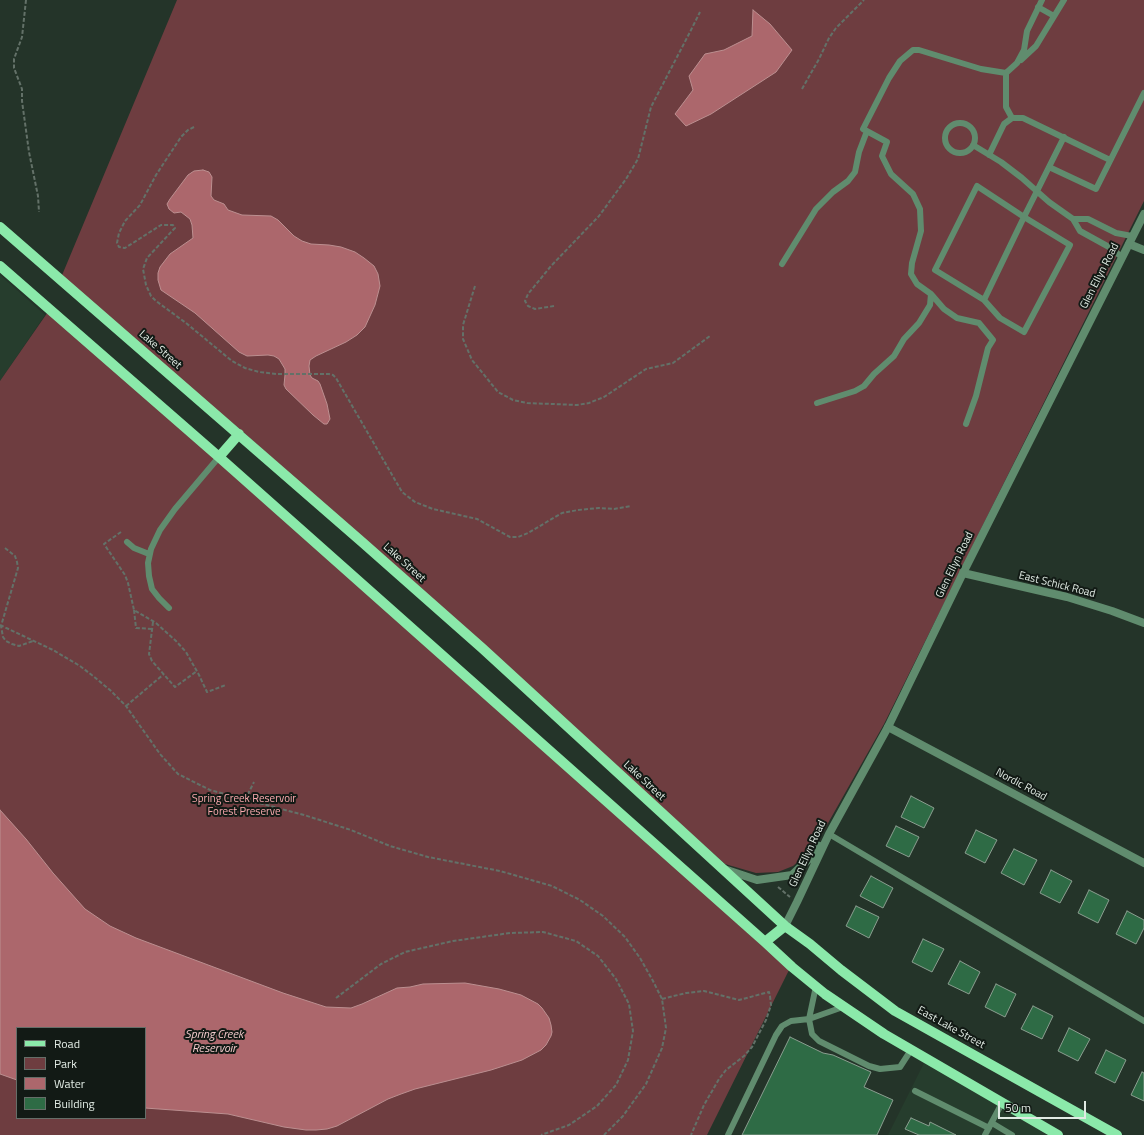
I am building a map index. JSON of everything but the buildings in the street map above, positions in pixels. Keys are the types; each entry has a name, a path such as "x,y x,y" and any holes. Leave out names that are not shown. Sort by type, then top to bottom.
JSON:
{"main road":[{"name":"Lake Street","path":"0,227 239,434 482,648 785,926"},
{"path":"0,266 219,457 792,967 825,994 884,1034 1058,1135"},
{"path":"219,457 239,434"},
{"path":"765,942 785,926"},
{"name":"East Lake Street","path":"785,926 895,1011 1117,1135"}],"street":[{"name":"Glen Ellyn Road","path":"785,926 828,834 888,727 963,573 1144,214"},
{"path":"1128,244 1144,250"},
{"name":"East Schick Road","path":"963,573 1067,597 1144,623"},
{"name":"Nordic Road","path":"888,727 1144,863"},
{"path":"722,868 757,880 792,875 809,859 828,834"}],"lane":[{"path":"1017,63 1024,50 1027,31 1042,0"},
{"path":"1012,118 1006,106 1006,73 1036,46 1064,0"},
{"path":"1038,8 1054,16"},
{"path":"966,424 976,396 988,348 993,340 979,323 957,318 944,309 931,294 917,284 911,274 912,263 921,231 920,209 912,194 891,174 882,156 887,142 863,129 900,60 913,50 919,50 981,69 1006,73"},
{"path":"1049,167 1096,189 1144,93"},
{"path":"989,155 1004,124 1012,118 1023,118 1110,160"},
{"path":"956,124 967,125 972,129 974,134 975,140 973,145 970,150 964,152 959,153 953,151 946,143 945,137 947,131 956,124"},
{"path":"782,264 816,209 833,192 848,181 855,172 859,152 867,131"},
{"path":"984,300 1036,191 1064,137"},
{"path":"973,145 1016,174 1049,202 1073,219 1080,231 1109,247 1122,258"},
{"path":"976,186 1070,245 1024,332 1000,318 984,300 935,270 976,186"},
{"path":"1073,219 1088,219 1116,233 1132,236"},
{"path":"817,403 855,391 864,386 874,374 894,356 904,339 918,323 930,305 931,294"},
{"path":"169,608 152,588 149,576 148,563 155,538 175,509 219,457"},
{"path":"127,542 134,548 150,554"},
{"path":"828,834 1144,1021"},
{"path":"816,986 809,1019 812,1034 819,1041 869,1066 880,1069 900,1066 911,1050"},
{"path":"728,1135 776,1035 782,1026 791,1021 809,1019 843,1007"},
{"path":"915,1091 1012,1135"},
{"path":"985,1135 1002,1103"}],"path":[{"path":"26,0 22,38 14,59 14,68 22,89 22,101 29,152 38,196 39,212"},
{"path":"802,89 819,60 829,38 836,28 864,0"},
{"path":"554,306 534,309 528,306 525,301 528,294 551,266 599,216 626,179 638,159 652,107 700,12"},
{"path":"194,127 188,130 181,137 156,175 140,205 125,221 116,243 119,247 125,248 161,225 174,225 175,228 147,258 143,269 146,285 151,296 156,301 186,323 232,361 246,368 259,372 276,374 333,375 402,492 414,502 433,509 477,520 510,537 518,537 528,533 562,514 578,510 599,508 614,509 631,506"},
{"path":"475,286 463,325 463,339 472,360 498,392 513,400 527,404 577,405 589,403 604,397 646,369 673,363 710,336"},
{"path":"121,532 104,544 125,575 134,610 136,628 153,629"},
{"path":"5,548 15,556 18,568 1,626 3,637 6,642 19,646 33,641"},
{"path":"134,610 153,622 176,641 186,652 207,692 226,685"},
{"path":"153,622 149,654 152,661 175,687 197,671"},
{"path":"1,626 53,650 80,666 110,690 126,706 160,754 178,774 210,790 304,815 351,830 390,846 428,858 500,871 552,886 580,900 603,916 625,937 640,958 653,981 662,999 666,1028 662,1048 646,1084 623,1116 604,1135"},
{"path":"126,706 164,674"},
{"path":"245,800 254,782"},
{"path":"777,886 792,898"},
{"path":"336,998 382,964 405,952 452,941 510,934 543,932 576,941 598,956 616,979 629,1004 633,1031 628,1060 616,1085 596,1106 569,1125 541,1135"},
{"path":"662,999 686,993 704,991 740,1000 768,992 771,1005 766,1020 752,1047 744,1056 726,1070 719,1079 704,1105 691,1135"}],"shaded area":[{"path":"0,275 45,315 0,381"},
{"path":"924,1063 1050,1135 888,1135"}],"green space":[{"path":"177,0 1144,0 1144,201 884,724 823,832 810,851 793,866 778,872 756,873 725,864 242,431 60,280"},
{"name":"Spring Creek Reservoir Forest Preserve","path":"50,309 791,966 707,1135 0,1135 0,381"}],"water":[{"path":"753,10 770,24 792,50 776,72 711,114 686,126 675,114 693,90 689,76 705,54 724,50 752,36"},
{"path":"203,170 209,172 212,177 211,196 214,200 224,204 228,210 242,215 271,216 278,220 294,236 302,241 311,244 341,247 355,252 374,266 378,274 380,286 375,305 365,327 357,335 346,342 310,360 310,375 320,384 327,404 330,419 327,424 324,424 313,415 286,389 284,385 285,369 279,359 268,355 247,356 239,352 195,313 161,290 158,280 160,267 170,254 193,238 190,219 181,212 174,213 169,209 167,204 188,175 194,171"},
{"name":"Spring Creek Reservoir","path":"0,810 85,909 110,926 136,938 283,993 326,1007 351,1008 397,988 423,984 465,983 499,989 521,995 538,1004 549,1018 552,1032 546,1045 541,1050 522,1060 491,1070 415,1089 388,1099 337,1126 316,1130 284,1127 228,1114 146,1108 146,1027 16,1027 16,1080 0,1074"}]}
